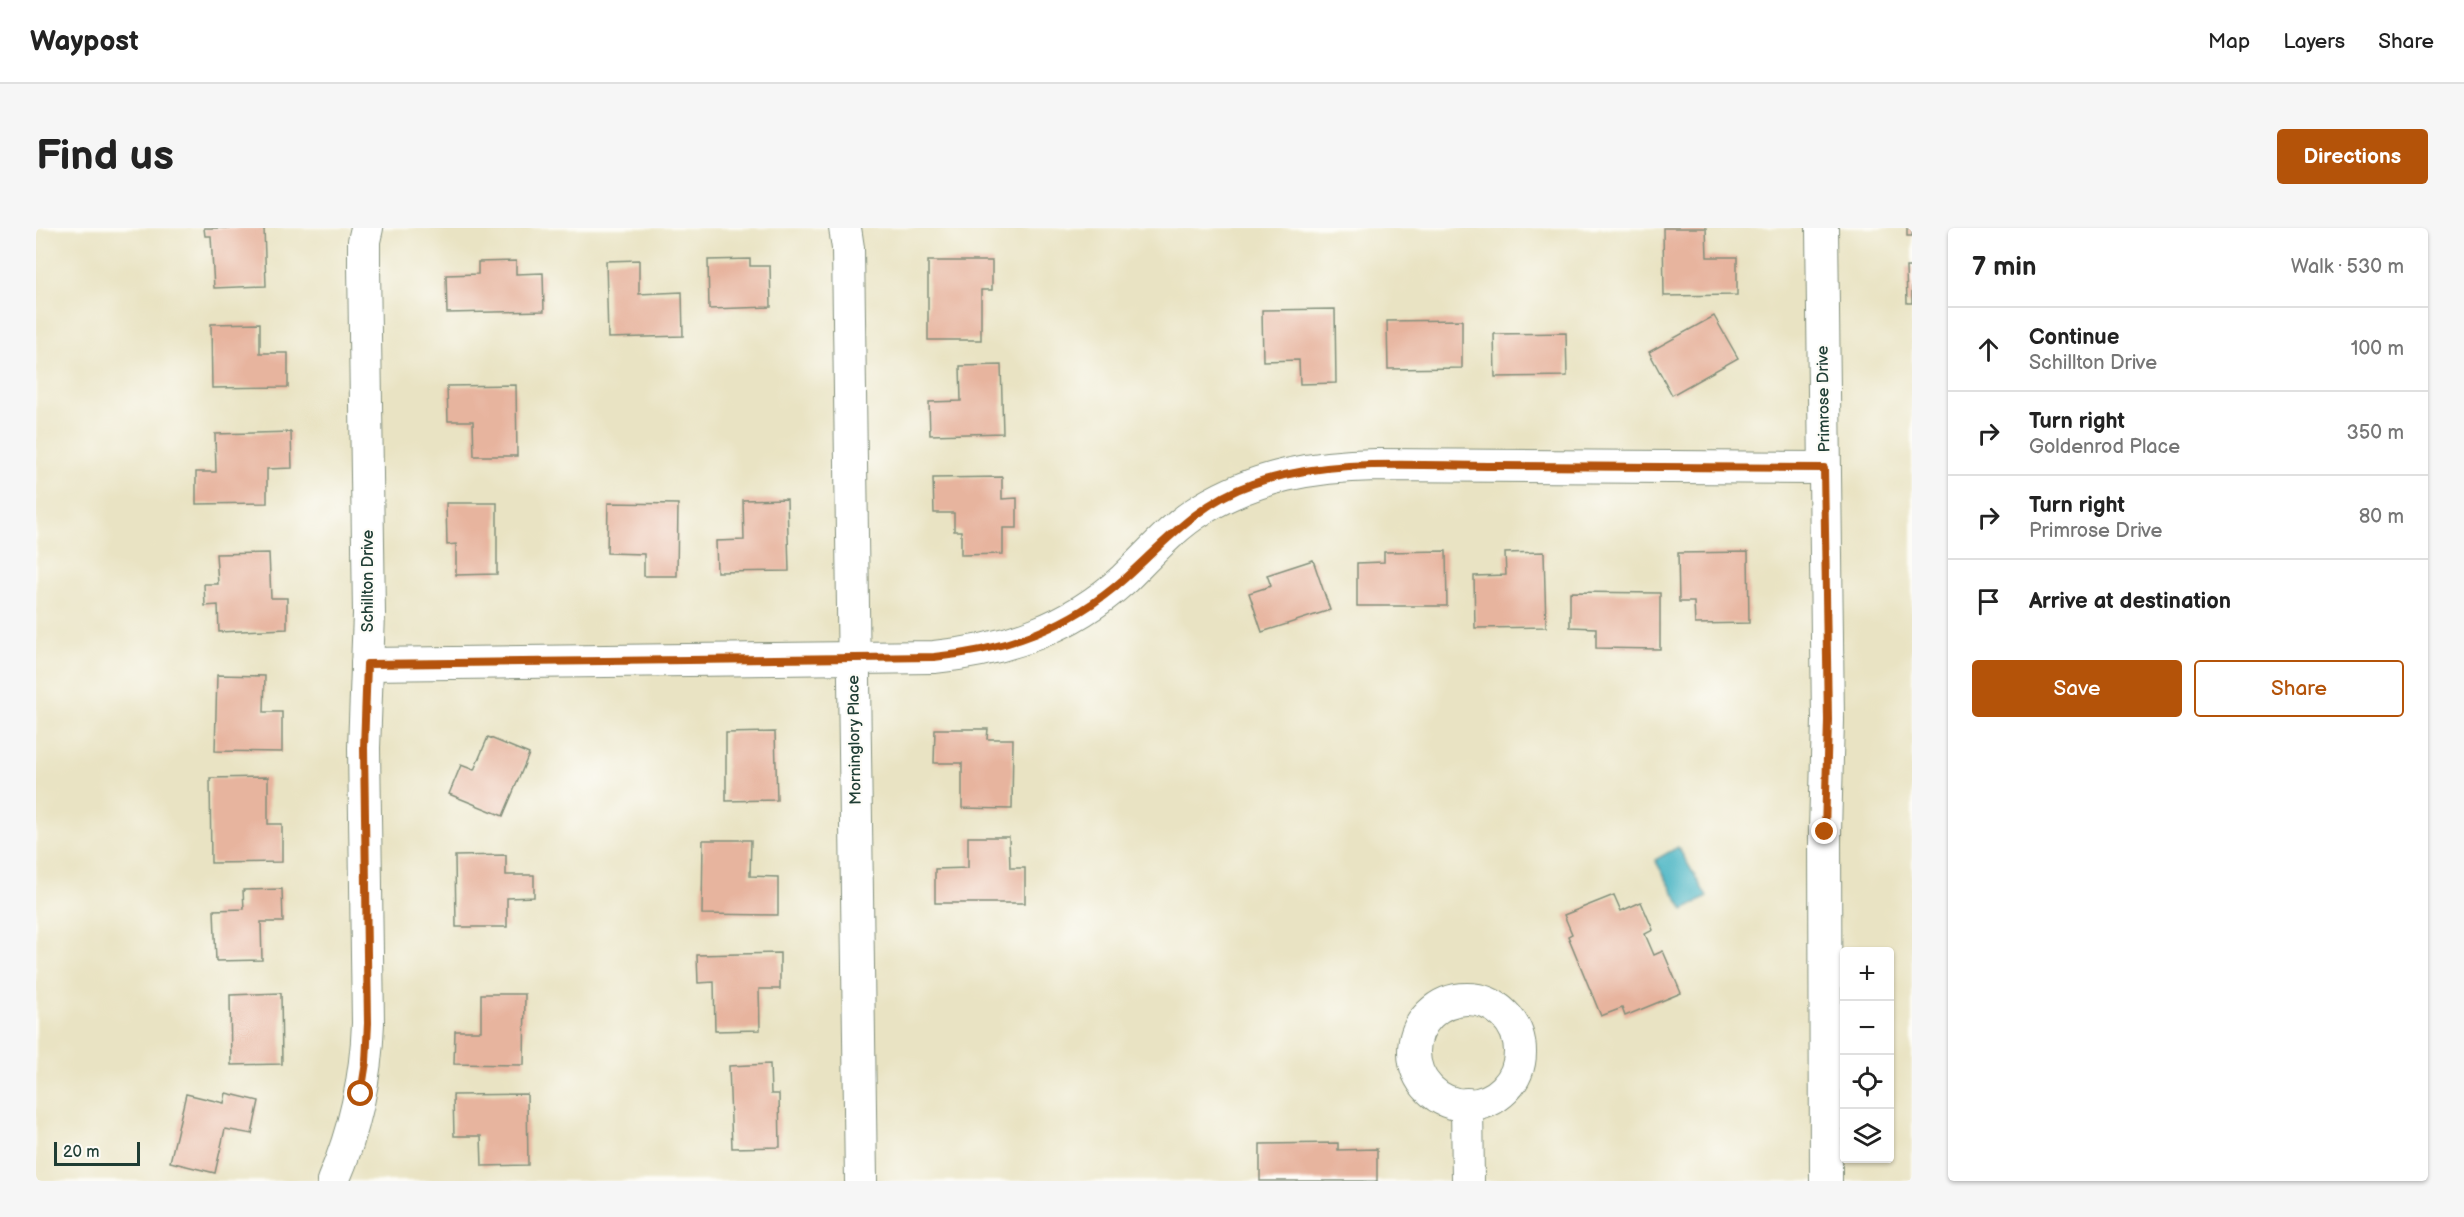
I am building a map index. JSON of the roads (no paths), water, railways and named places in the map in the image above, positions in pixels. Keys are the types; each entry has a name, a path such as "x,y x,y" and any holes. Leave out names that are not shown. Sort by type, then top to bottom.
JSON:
{"street":[{"name":"Schillton Drive","path":"333,1181 352,1134 366,1062 364,748 367,664 364,241 368,228"},
{"name":"Morninglory Place","path":"845,228 848,248 861,1181"},
{"name":"Primrose Drive","path":"1822,228 1828,720 1825,832 1826,1181"},
{"path":"367,664 966,654 1030,638 1069,620 1123,580 1179,525 1201,510 1250,484 1289,473 1331,466 1376,465 1824,468"},
{"path":"1467,1104 1468,1181"}],"water":[{"path":"1678,847 1707,897 1684,910 1655,860"}]}
